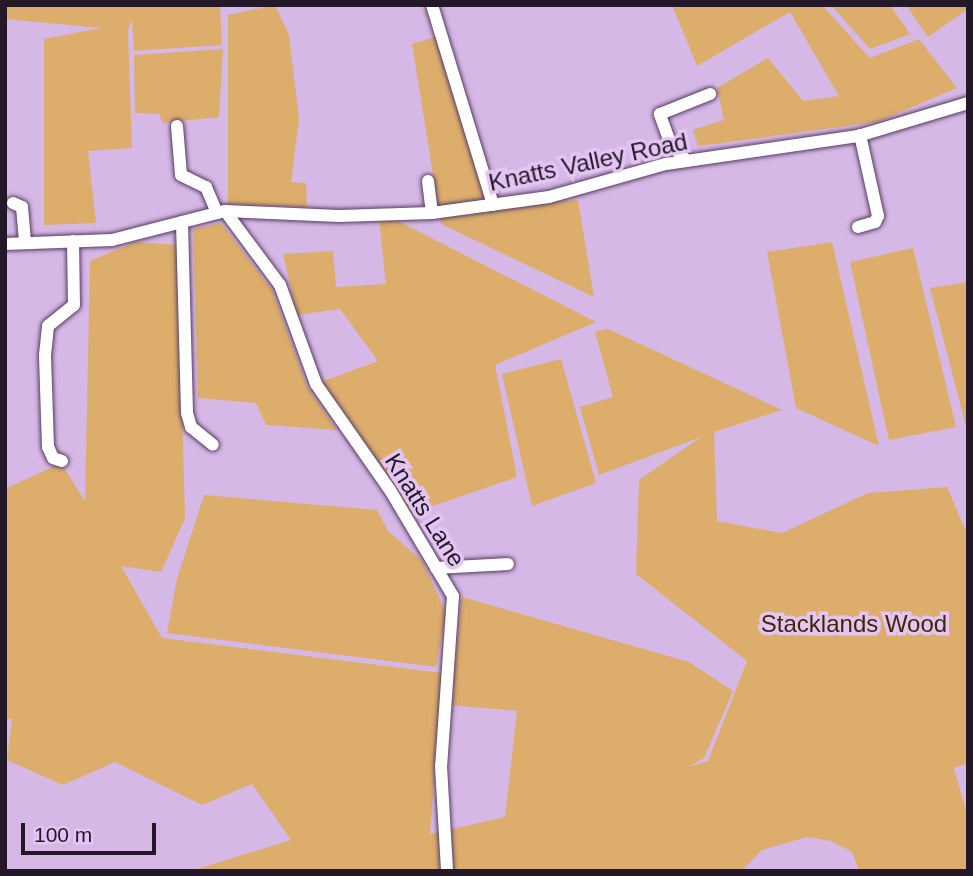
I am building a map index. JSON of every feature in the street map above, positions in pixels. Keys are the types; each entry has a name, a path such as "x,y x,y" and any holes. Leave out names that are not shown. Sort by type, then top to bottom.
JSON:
{"street":[{"path":"432,5 493,205"},
{"path":"687,161 671,145 660,114 710,94"},
{"name":"Knatts Valley Road","path":"5,244 112,240 221,212 339,216 432,213 549,197 607,177 687,161 861,135 968,103"},
{"name":"Knatts Lane","path":"177,127 181,174 206,187 221,212 280,285 316,384 390,490 453,596 441,766 447,871"},
{"path":"858,162 861,135"},
{"path":"861,135 876,178"},
{"path":"858,227 877,221 861,135"},
{"path":"428,181 432,213"},
{"path":"13,203 22,207 25,243"},
{"path":"182,222 187,413 191,427 213,445"},
{"path":"62,461 53,458 48,447 45,355 48,326 74,305 73,242"},
{"path":"436,568 508,564"}],"green space":[{"path":"5,5 220,5 222,45 134,51 132,19 128,31 132,148 88,151 96,223 44,225 44,39 101,28 5,19"},
{"path":"275,5 289,35 299,119 291,182 306,183 307,207 228,204 228,15"},
{"path":"672,5 822,5 870,58 919,39 957,88 877,122 698,146 693,130 724,120 717,88 768,58 803,101 839,96 790,12 697,66"},
{"path":"831,5 890,5 910,34 870,49"},
{"path":"906,5 968,5 968,9 928,37"},
{"path":"439,36 501,204 578,200 594,297 441,224 412,44"},
{"path":"223,49 219,117 163,123 159,114 135,113 134,55"},
{"path":"379,219 398,221 596,322 495,365 517,477 409,514 321,382 378,361 340,309 297,315 283,254 333,251 336,287 386,284"},
{"path":"221,223 272,290 307,386 337,430 266,425 256,403 198,398 193,229"},
{"name":"Stacklands Wood","path":"135,242 178,245 185,519 161,572 121,566 162,638 442,673 430,834 505,817 517,711 450,705 462,597 689,662 733,691 704,758 688,767 708,761 747,661 636,574 639,480 701,437 599,475 580,407 613,397 595,332 608,329 782,410 714,432 717,521 782,533 868,493 947,487 968,536 968,763 954,768 968,818 968,871 859,871 852,852 831,841 807,837 762,850 742,871 191,871 291,840 252,784 202,805 115,762 63,785 7,760 12,719 5,719 5,489 61,463 85,501 90,261"},
{"path":"832,242 879,446 796,408 767,252"},
{"path":"913,248 956,427 889,440 850,262"},
{"path":"968,282 968,434 930,288"},
{"path":"561,359 596,483 532,506 502,374"},
{"path":"204,495 377,510 388,531 422,561 446,613 436,667 167,633 177,579"}]}
